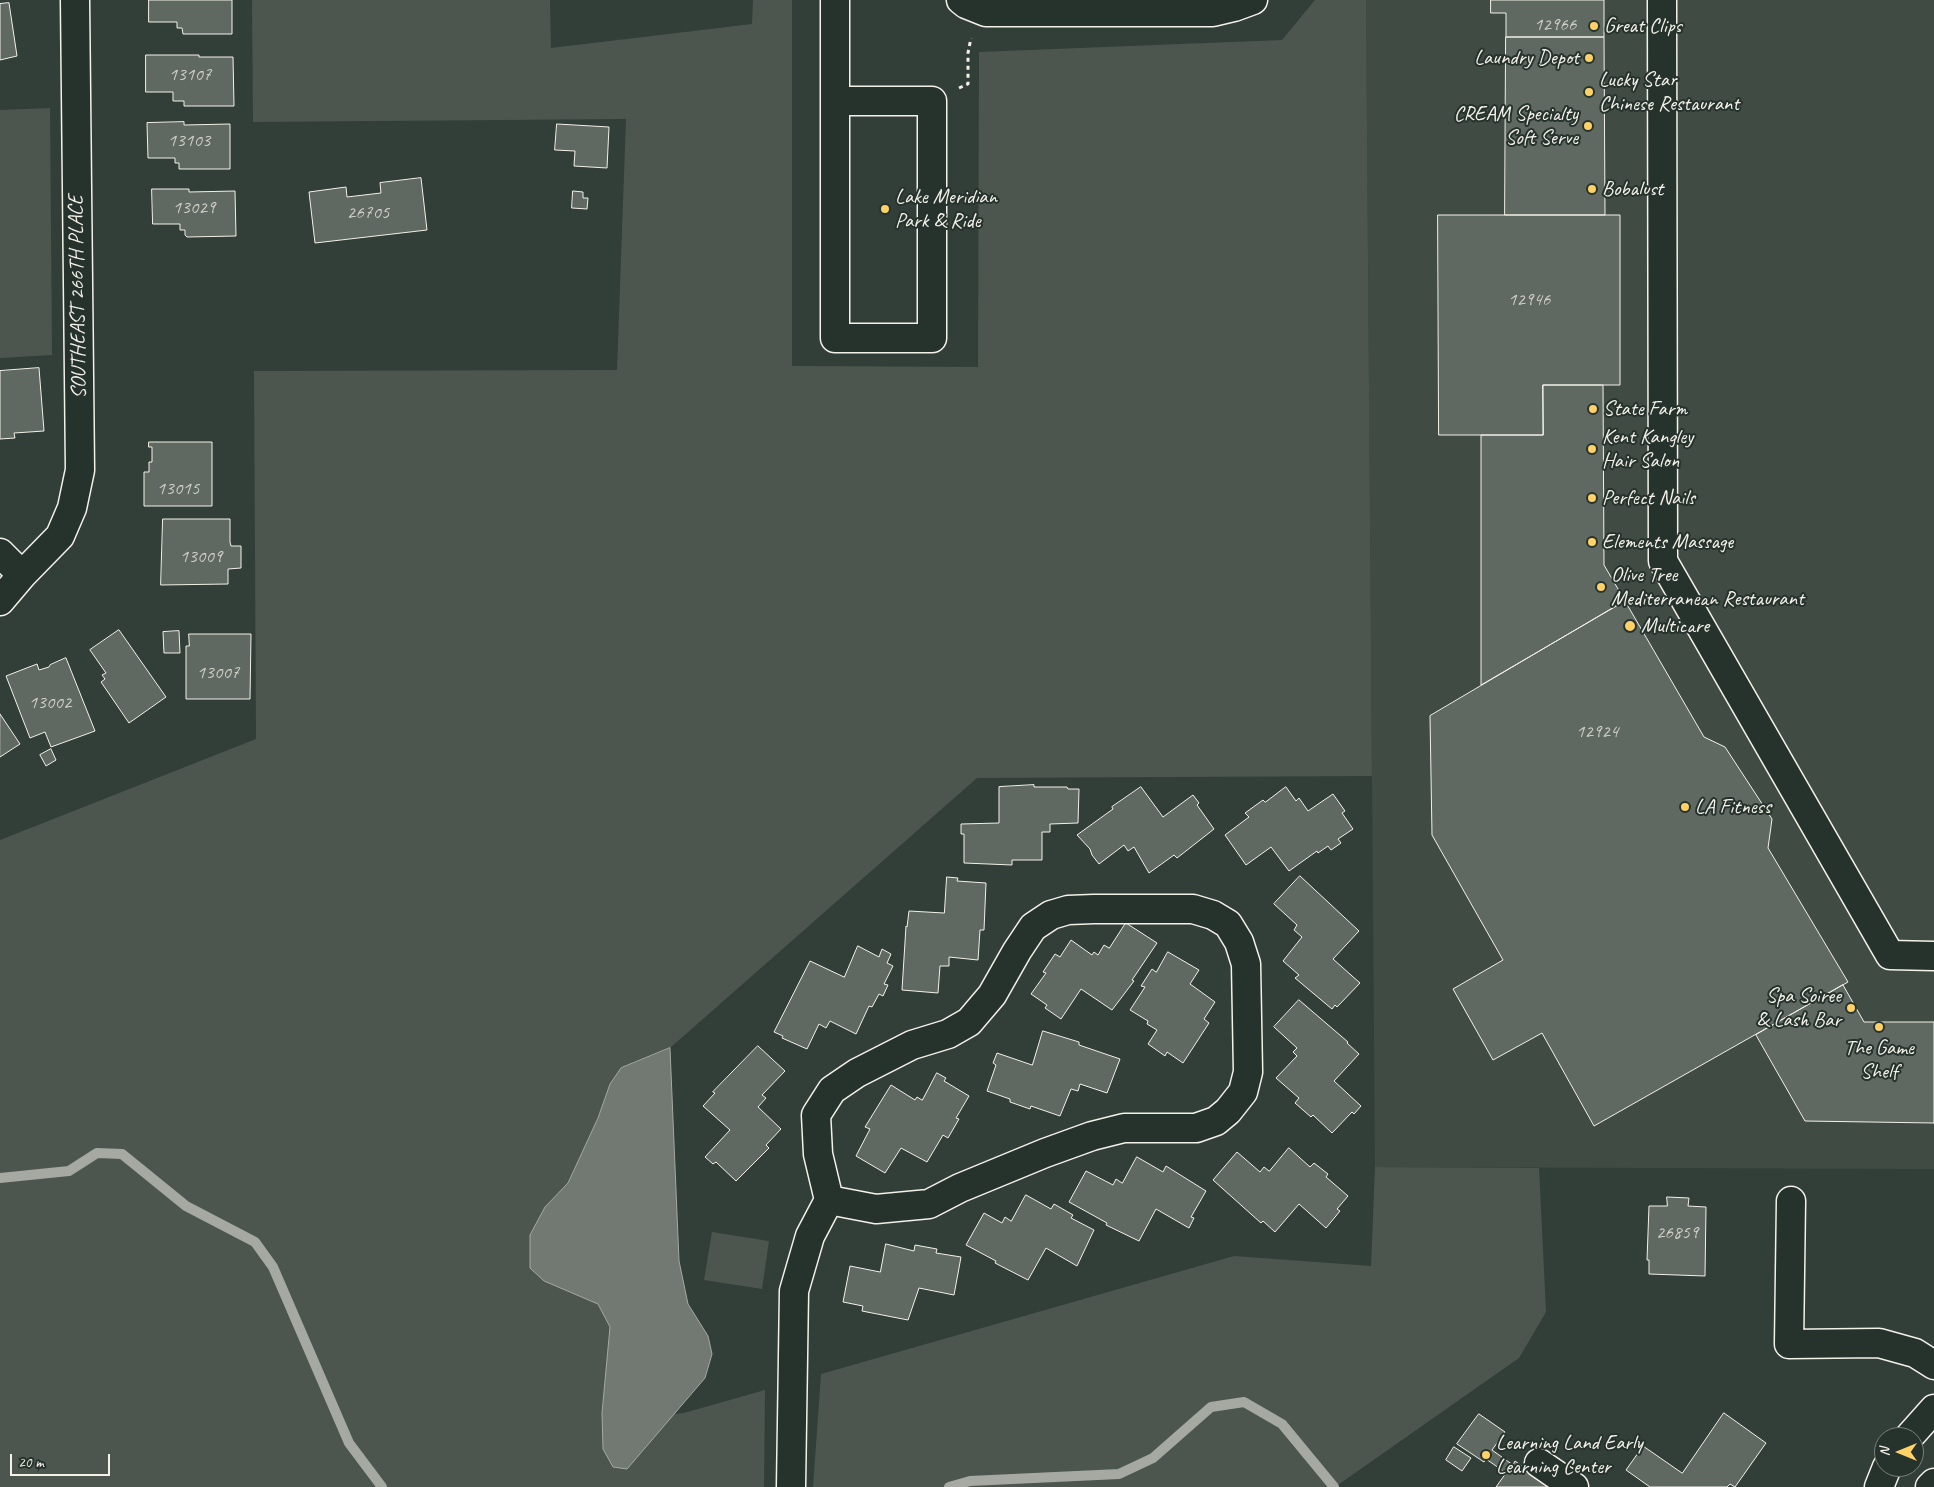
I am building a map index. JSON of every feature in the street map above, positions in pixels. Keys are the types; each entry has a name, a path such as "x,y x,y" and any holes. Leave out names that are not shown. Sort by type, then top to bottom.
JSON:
{"street":[{"name":"SOUTHEAST 266TH PLACE","path":"0,601 60,536 72,508 80,470 75,0"},
{"path":"835,0 835,101 835,338 932,338 932,101 835,101"},
{"path":"970,5 986,12 1213,12 1253,0"},
{"path":"1662,0 1663,561 1890,955 1934,956"},
{"path":"0,553 22,575"},
{"path":"791,1487 794,1291 810,1236 829,1200 818,1154 816,1115 832,1090 857,1073 912,1045 948,1034 969,1022 992,995 1033,927 1050,915 1068,910 1193,909 1213,915 1228,924 1239,942 1246,964 1248,1072 1243,1092 1228,1111 1216,1121 1196,1128 1124,1128 1092,1136 969,1184 929,1204 876,1209 829,1200"},
{"path":"1791,1201 1789,1344 1879,1343 1915,1353 1934,1365"},
{"path":"1918,1427 1934,1408"},
{"path":"1539,1463 1574,1487"},
{"path":"1930,1487 1934,1483"}],"path":[{"path":"932,101 968,84 972,26 970,5"}],"shaded area":[{"path":"252,0 550,0 551,48 752,24 753,0 792,0 792,366 978,367 979,52 1282,40 1315,0 1366,0 1372,776 977,778 670,1048 621,1068 610,1084 598,1118 568,1183 545,1207 544,1281 598,1304 610,1327 602,1413 627,1469 674,1414 684,1413 765,1390 764,1487 0,1487 0,840 256,739 254,371 617,370 626,119 253,122"},
{"path":"1366,0 1934,0 1934,1169 1375,1167"},
{"path":"50,108 52,355 0,358 0,110"},
{"path":"670,1048 679,1261 688,1304 708,1336 712,1354 705,1378 627,1469 613,1467 603,1449 602,1413 610,1327 598,1304 544,1281 530,1268 530,1235 545,1207 568,1183 598,1118 610,1084 621,1068"},
{"path":"1375,1167 1539,1168 1546,1312 1519,1358 1335,1487 813,1487 821,1374 1234,1256 1371,1266"},
{"path":"712,1232 769,1241 762,1289 704,1280"}],"building":[{"path":"149,0 232,0 232,34 183,34 182,28 177,28 177,22 149,22"},
{"path":"1491,0 1604,0 1604,37 1506,37 1506,13 1491,13"},
{"path":"9,3 17,56 0,60 0,4"},
{"path":"1506,37 1604,37 1605,215 1505,215"},
{"path":"146,55 233,57 234,106 184,106 184,101 173,101 173,92 146,92"},
{"path":"184,122 184,125 230,124 230,169 179,169 179,163 175,163 175,158 148,158 147,123"},
{"path":"557,124 609,127 607,168 574,166 575,151 555,150"},
{"path":"421,178 427,230 315,243 309,192 346,187 347,197 381,193 380,183"},
{"path":"152,189 189,189 189,192 235,191 236,236 187,237 185,230 180,230 180,224 153,224"},
{"path":"573,191 583,192 583,198 588,198 587,209 572,208"},
{"path":"1438,215 1620,215 1620,385 1543,385 1543,435 1439,435"},
{"path":"39,368 44,431 14,433 15,438 0,439 0,371"},
{"path":"1543,385 1603,385 1604,565 1625,601 1481,685 1481,435 1543,435"},
{"path":"149,442 212,442 212,506 144,506 144,472 149,472 149,462 152,462 152,447 149,447"},
{"path":"163,519 230,519 230,542 231,546 241,546 241,568 228,569 228,584 161,585"},
{"path":"1625,601 1704,737 1725,747 1772,819 1768,848 1848,982 1594,1126 1542,1033 1493,1060 1453,989 1503,960 1432,835 1430,716"},
{"path":"119,630 166,697 129,723 101,682 105,679 102,675 106,673 90,650"},
{"path":"179,631 180,653 164,653 163,632"},
{"path":"189,634 251,634 250,699 186,699 186,646 189,646"},
{"path":"66,658 95,731 51,747 45,732 30,738 6,676 37,664 39,670 49,667"},
{"path":"0,714 20,744 0,757"},
{"path":"51,749 56,760 46,766 40,755"},
{"path":"1034,785 1034,787 1079,789 1078,823 1050,824 1050,832 1042,832 1042,860 1012,860 1012,865 964,863 964,834 961,834 961,824 999,823 999,787"},
{"path":"1141,787 1163,817 1193,795 1199,803 1197,805 1214,829 1177,858 1174,855 1149,873 1134,847 1128,851 1124,845 1099,864 1090,849 1077,835"},
{"path":"1286,787 1296,801 1299,798 1308,811 1333,794 1345,811 1342,813 1353,829 1338,839 1341,843 1331,850 1328,846 1318,853 1317,851 1289,871 1271,847 1246,865 1225,835 1249,817 1245,813"},
{"path":"1300,876 1359,931 1333,959 1360,983 1337,1007 1335,1005 1332,1009 1295,978 1299,975 1283,961 1302,937 1294,930 1297,925 1274,904"},
{"path":"947,877 958,878 957,881 986,883 984,930 980,930 978,960 949,957 949,966 940,966 938,993 902,990 906,926 909,911 944,913"},
{"path":"1126,923 1157,943 1132,980 1134,981 1112,1010 1081,989 1061,1019 1045,1008 1047,1005 1031,994 1046,973 1043,972 1055,954 1060,957 1071,940 1092,955 1094,952 1098,955 1104,945 1109,948"},
{"path":"858,946 879,957 882,949 891,954 887,963 893,966 884,984 888,985 883,996 879,994 872,1007 869,1006 856,1034 830,1021 826,1028 819,1024 807,1049 782,1038 783,1036 774,1032 810,961 844,977"},
{"path":"1168,952 1199,970 1190,984 1215,1002 1204,1019 1209,1023 1183,1063 1167,1052 1165,1056 1148,1044 1157,1030 1147,1024 1148,1021 1130,1010 1145,987 1141,986 1152,969 1156,972"},
{"path":"1843,985 1864,1022 1934,1022 1934,1123 1805,1121 1756,1035"},
{"path":"1299,1000 1348,1042 1359,1054 1334,1081 1361,1106 1354,1114 1352,1112 1332,1133 1313,1115 1311,1117 1295,1103 1299,1098 1276,1078 1297,1056 1293,1052 1297,1048 1274,1027"},
{"path":"1043,1031 1079,1042 1079,1045 1120,1059 1107,1093 1080,1084 1078,1091 1071,1089 1060,1116 1031,1106 1030,1109 1010,1102 1010,1099 987,1091 996,1065 993,1063 997,1053 1032,1065"},
{"path":"758,1046 785,1071 762,1095 766,1098 758,1107 781,1129 766,1145 769,1148 736,1181 716,1162 713,1164 705,1157 730,1130 703,1106 715,1093 713,1092"},
{"path":"937,1073 946,1078 944,1081 969,1096 956,1118 959,1119 948,1138 943,1135 927,1162 901,1148 885,1173 856,1156 870,1129 865,1127 891,1085 915,1100 917,1097 922,1100"},
{"path":"1289,1148 1310,1167 1314,1163 1328,1174 1326,1177 1348,1196 1337,1209 1340,1211 1326,1228 1299,1204 1275,1232 1263,1221 1261,1223 1213,1180 1237,1152 1260,1172 1264,1167 1269,1171"},
{"path":"1137,1157 1163,1172 1166,1166 1206,1191 1191,1217 1194,1218 1189,1228 1156,1209 1139,1241 1106,1225 1107,1223 1069,1202 1086,1171 1113,1185 1116,1179 1122,1183"},
{"path":"1026,1195 1051,1209 1054,1204 1073,1215 1071,1218 1094,1230 1077,1266 1046,1248 1028,1280 966,1245 984,1213 1002,1223 1005,1217 1011,1221"},
{"path":"1667,1197 1689,1198 1688,1206 1706,1207 1705,1276 1649,1274 1649,1260 1647,1260 1649,1206 1667,1206"},
{"path":"886,1244 914,1251 915,1245 937,1249 936,1253 961,1257 954,1295 919,1288 908,1320 862,1311 863,1306 843,1302 850,1266 880,1272"},
{"path":"1724,1413 1766,1443 1735,1487 1730,1484 1727,1487 1650,1487 1626,1470 1643,1446 1682,1473"},
{"name":"Learning Land Early Learning Center","path":"1479,1414 1505,1432 1492,1450 1513,1465 1515,1461 1551,1487 1496,1487 1506,1473 1486,1459 1484,1462 1457,1444"},
{"path":"1454,1447 1471,1458 1462,1471 1446,1460"}],"waterway":[{"path":"0,1178 69,1171 97,1153 122,1154 186,1206 255,1242 273,1267 349,1443 382,1487"},
{"path":"949,1487 970,1481 1119,1474 1153,1458 1211,1407 1244,1402 1282,1424 1334,1487"}],"place":[{"name":"Great Clips","path":"1594,26"},
{"name":"Laundry Depot","path":"1589,58"},
{"name":"Lucky Star Chinese Restaurant","path":"1589,92"},
{"name":"CREAM Specialty Soft Serve","path":"1588,126"},
{"name":"Bobalust","path":"1592,189"},
{"name":"Lake Meridian Park & Ride","path":"885,209"},
{"name":"State Farm","path":"1593,409"},
{"name":"Kent Kangley Hair Salon","path":"1592,449"},
{"name":"Perfect Nails","path":"1592,498"},
{"name":"Elements Massage","path":"1592,542"},
{"name":"Olive Tree Mediterranean Restaurant","path":"1601,587"},
{"name":"Multicare","path":"1630,626"},
{"name":"LA Fitness","path":"1685,807"},
{"name":"Spa Soiree & Lash Bar","path":"1851,1008"},
{"name":"The Game Shelf","path":"1879,1027"},
{"name":"Learning Land Early Learning Center","path":"1486,1455"}]}
